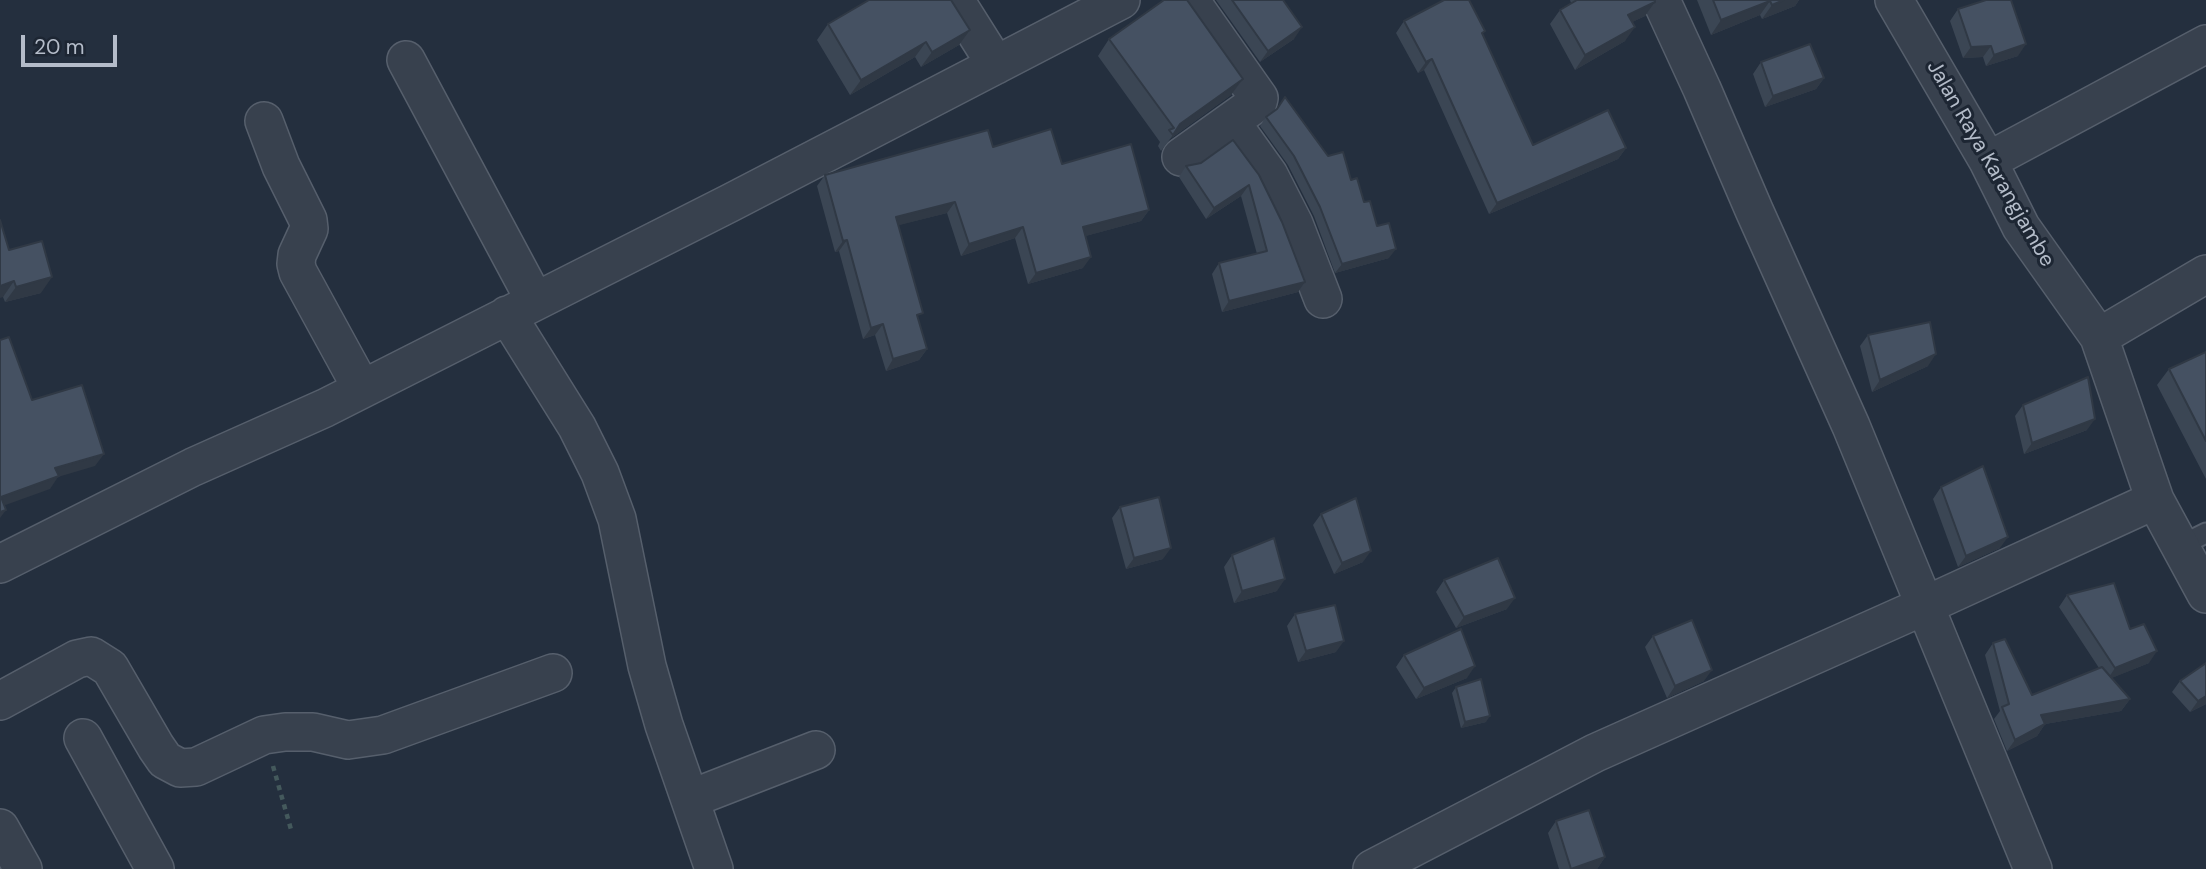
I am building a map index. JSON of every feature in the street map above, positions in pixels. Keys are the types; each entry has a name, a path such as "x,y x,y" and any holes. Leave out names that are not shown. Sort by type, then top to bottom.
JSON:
{"street":[{"path":"955,0 996,65"},
{"path":"0,564 193,467 325,408 1121,0"},
{"path":"1181,157 1258,102 1259,98 1191,0"},
{"path":"1661,0 1851,426 2033,869"},
{"name":"Jalan Raya Karangjambe","path":"1894,0 1988,160 2021,227 2098,337 2155,500 2193,540 2206,594"},
{"path":"1988,160 2206,44"},
{"path":"406,60 600,473 617,519 647,666 664,725 714,869"},
{"path":"264,121 281,166 308,220 309,229 297,255 298,272 362,389"},
{"path":"1231,122 1269,175 1294,224 1323,299"},
{"path":"2098,337 2206,274"},
{"path":"1372,869 1595,753 2155,500"},
{"path":"0,701 77,659 91,656 110,668 165,760 180,768 196,767 264,735 313,732 348,740 383,735 553,673"},
{"path":"83,738 155,869"},
{"path":"690,799 817,750"},
{"path":"0,828 23,869"}],"path":[{"path":"264,735 292,832"}],"building":[{"path":"869,0 951,0 970,30 932,52 926,42 861,80 828,24"},
{"path":"1164,0 1187,0 1243,79 1180,124 1173,135 1169,130 1174,128 1109,39"},
{"path":"1232,0 1283,0 1302,27 1268,51"},
{"path":"1444,0 1469,0 1485,31 1482,33 1533,145 1608,110 1626,148 1497,203 1432,59 1426,62 1404,21"},
{"path":"1577,0 1655,2 1628,15 1635,27 1585,55 1560,10"},
{"path":"1713,0 1784,0 1772,5 1770,1 1721,20"},
{"path":"1986,0 2011,0 2026,44 1994,55 1991,46 1971,47 1958,9"},
{"path":"1810,44 1824,78 1773,96 1761,62"},
{"path":"1285,97 1328,156 1343,152 1351,180 1357,178 1364,202 1370,201 1377,226 1389,223 1396,249 1342,264 1320,207 1294,156 1266,117 1277,109"},
{"path":"1051,129 1062,164 1131,144 1149,210 1083,227 1091,257 1036,273 1023,227 969,244 955,202 896,217 923,313 917,315 927,349 893,359 883,324 871,328 847,240 843,241 825,175 988,130 993,147"},
{"path":"1233,140 1259,175 1282,222 1305,282 1229,301 1219,263 1267,251 1249,185 1214,208 1186,166 1201,163"},
{"path":"0,220 9,250 42,241 52,277 16,287 14,281 0,286"},
{"path":"1930,322 1936,354 1880,380 1868,335"},
{"path":"9,337 32,400 82,385 104,454 55,468 59,476 1,497 6,510 0,512 0,340"},
{"path":"2206,352 2206,441 2169,369"},
{"path":"2088,377 2095,419 2032,443 2023,405"},
{"path":"1983,466 2008,537 1966,556 1941,487"},
{"path":"1159,497 1171,548 1134,558 1120,507"},
{"path":"1356,498 1371,551 1342,563 1321,514"},
{"path":"1274,538 1285,579 1242,591 1232,555"},
{"path":"1498,558 1515,598 1464,617 1444,580"},
{"path":"2114,583 2130,629 2144,624 2157,651 2115,668 2067,595"},
{"path":"1335,605 1344,641 1306,651 1295,614"},
{"path":"1692,620 1712,670 1675,686 1653,636"},
{"path":"1461,629 1475,666 1424,688 1404,655"},
{"path":"2005,639 2032,695 2102,667 2130,699 2041,715 2045,724 2015,740 2002,707 2009,704 1993,643"},
{"path":"2206,663 2206,696 2198,701 2180,681"},
{"path":"1481,679 1490,716 1465,722 1456,687"},
{"path":"1589,810 1605,857 1571,869 1556,821"}]}
